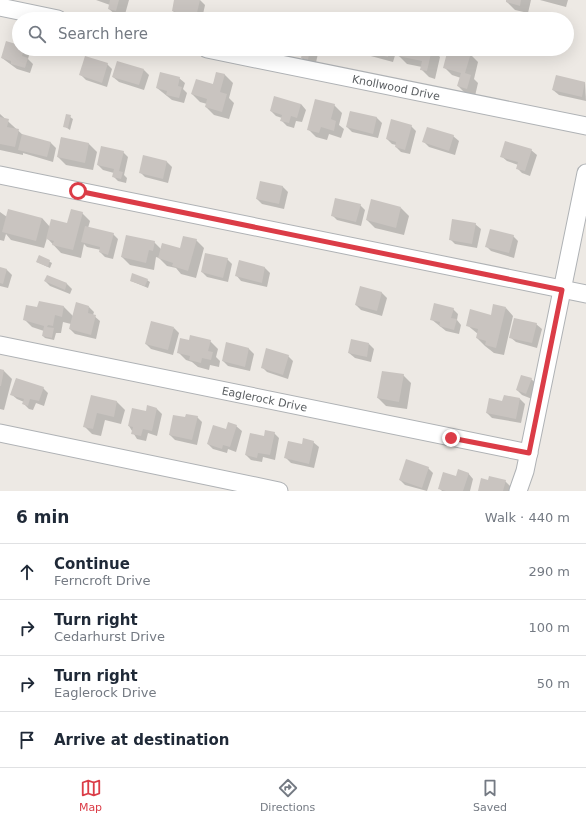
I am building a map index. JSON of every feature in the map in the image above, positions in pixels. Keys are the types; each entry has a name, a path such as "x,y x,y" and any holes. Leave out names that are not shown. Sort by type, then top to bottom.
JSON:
{"street":[{"path":"0,7 24,12"},
{"name":"Knollwood Drive","path":"241,56 586,126"},
{"path":"518,491 529,453 586,173"},
{"path":"0,176 586,294"},
{"name":"Eaglerock Drive","path":"0,345 529,453"},
{"path":"0,433 279,491"}],"building":[{"path":"110,0 119,0 116,11 108,9"},
{"path":"174,0 200,0 197,12 172,11"},
{"path":"506,0 521,0 520,6 506,2"},
{"path":"6,41 12,43 12,56 22,56 28,58 25,68 11,64 11,61 1,58"},
{"path":"85,56 108,63 102,83 79,75"},
{"path":"301,56 309,56 308,60 301,58"},
{"path":"398,56 430,56 427,71 420,70 422,61"},
{"path":"446,56 470,56 465,73 471,75 467,89 457,86 461,73 443,68"},
{"path":"117,61 144,69 139,85 112,77"},
{"path":"160,72 180,77 178,86 182,87 179,98 166,95 167,91 156,88"},
{"path":"216,72 225,74 220,92 227,94 222,112 205,107 207,99 191,94 196,79 213,84"},
{"path":"556,75 585,82 582,97 552,90"},
{"path":"274,96 301,104 297,118 291,116 289,123 280,121 282,115 270,111"},
{"path":"315,99 335,104 331,119 336,121 334,131 321,127 319,133 307,130"},
{"path":"350,111 377,117 373,134 346,127"},
{"path":"66,114 71,115 68,128 63,127"},
{"path":"0,117 9,119 7,127 19,129 15,147 0,144"},
{"path":"391,119 412,125 405,150 395,147 396,142 386,139"},
{"path":"427,127 454,135 449,151 422,142"},
{"path":"22,134 51,142 47,157 18,150"},
{"path":"61,137 89,143 85,163 57,157"},
{"path":"505,141 532,149 525,171 516,169 518,162 500,157"},
{"path":"101,146 124,151 119,171 123,172 121,179 112,177 114,169 97,165"},
{"path":"143,155 167,161 163,179 139,173"},
{"path":"260,181 283,186 279,204 256,199"},
{"path":"335,198 361,204 356,222 331,216"},
{"path":"371,199 401,207 396,228 366,220"},
{"path":"8,209 42,218 36,241 2,232"},
{"path":"71,209 83,212 73,250 52,245 54,241 46,239 51,219 67,223"},
{"path":"452,219 476,223 472,244 449,240"},
{"path":"85,226 114,233 108,255 99,252 100,247 81,242"},
{"path":"490,229 514,235 509,253 485,247"},
{"path":"126,235 155,241 153,251 149,250 146,263 121,257"},
{"path":"183,236 197,239 188,271 172,266 173,263 158,258 162,243 180,248"},
{"path":"205,253 228,258 223,278 201,272"},
{"path":"39,255 50,260 48,267 36,262"},
{"path":"239,260 265,267 262,283 235,276"},
{"path":"0,267 7,269 3,284 0,283"},
{"path":"132,273 148,279 145,286 130,281"},
{"path":"47,275 67,283 65,290 44,281"},
{"path":"360,286 382,292 377,311 355,305"},
{"path":"39,301 64,306 62,317 55,315 53,326 48,325 47,327 54,328 52,338 42,336 44,326 23,320 26,305 37,307"},
{"path":"76,302 89,306 88,313 96,315 91,335 69,329"},
{"path":"434,303 454,308 451,318 457,319 454,330 439,326 440,322 430,320"},
{"path":"493,304 506,307 496,348 485,345 486,341 476,338 478,329 466,326 470,309 491,315"},
{"path":"514,318 537,323 532,343 509,338"},
{"path":"151,321 174,327 168,350 145,344"},
{"path":"190,335 211,340 208,351 213,352 211,360 202,358 201,363 189,360 190,356 177,353 180,338 189,340"},
{"path":"351,339 369,343 367,357 348,353"},
{"path":"226,342 249,348 245,367 222,361"},
{"path":"266,348 289,355 283,375 261,368"},
{"path":"0,369 4,370 1,386 0,386"},
{"path":"382,371 404,374 399,402 377,398"},
{"path":"521,375 532,378 526,394 516,390"},
{"path":"16,378 44,387 39,401 30,399 28,406 22,404 24,399 10,395"},
{"path":"91,395 117,401 114,417 97,413 93,429 83,427"},
{"path":"504,395 520,398 516,419 486,413 489,398 502,401"},
{"path":"147,405 157,408 152,431 143,429 141,436 131,434 133,427 128,426 132,408 146,411"},
{"path":"186,414 198,416 192,440 169,435 173,415 185,417"},
{"path":"228,422 237,425 230,447 223,445 222,449 207,444 213,425 226,429"},
{"path":"265,430 275,432 270,455 258,453 257,458 245,455 250,433 264,436"},
{"path":"303,438 314,441 309,464 284,458 288,441 302,444"},
{"path":"406,459 429,467 422,488 399,480"},
{"path":"458,469 469,473 463,491 446,491 438,489 443,472 456,476"},
{"path":"489,476 506,480 503,491 478,491 481,478 488,480"}],"route":[{"path":"78,191 562,290 529,453 451,438"}]}
